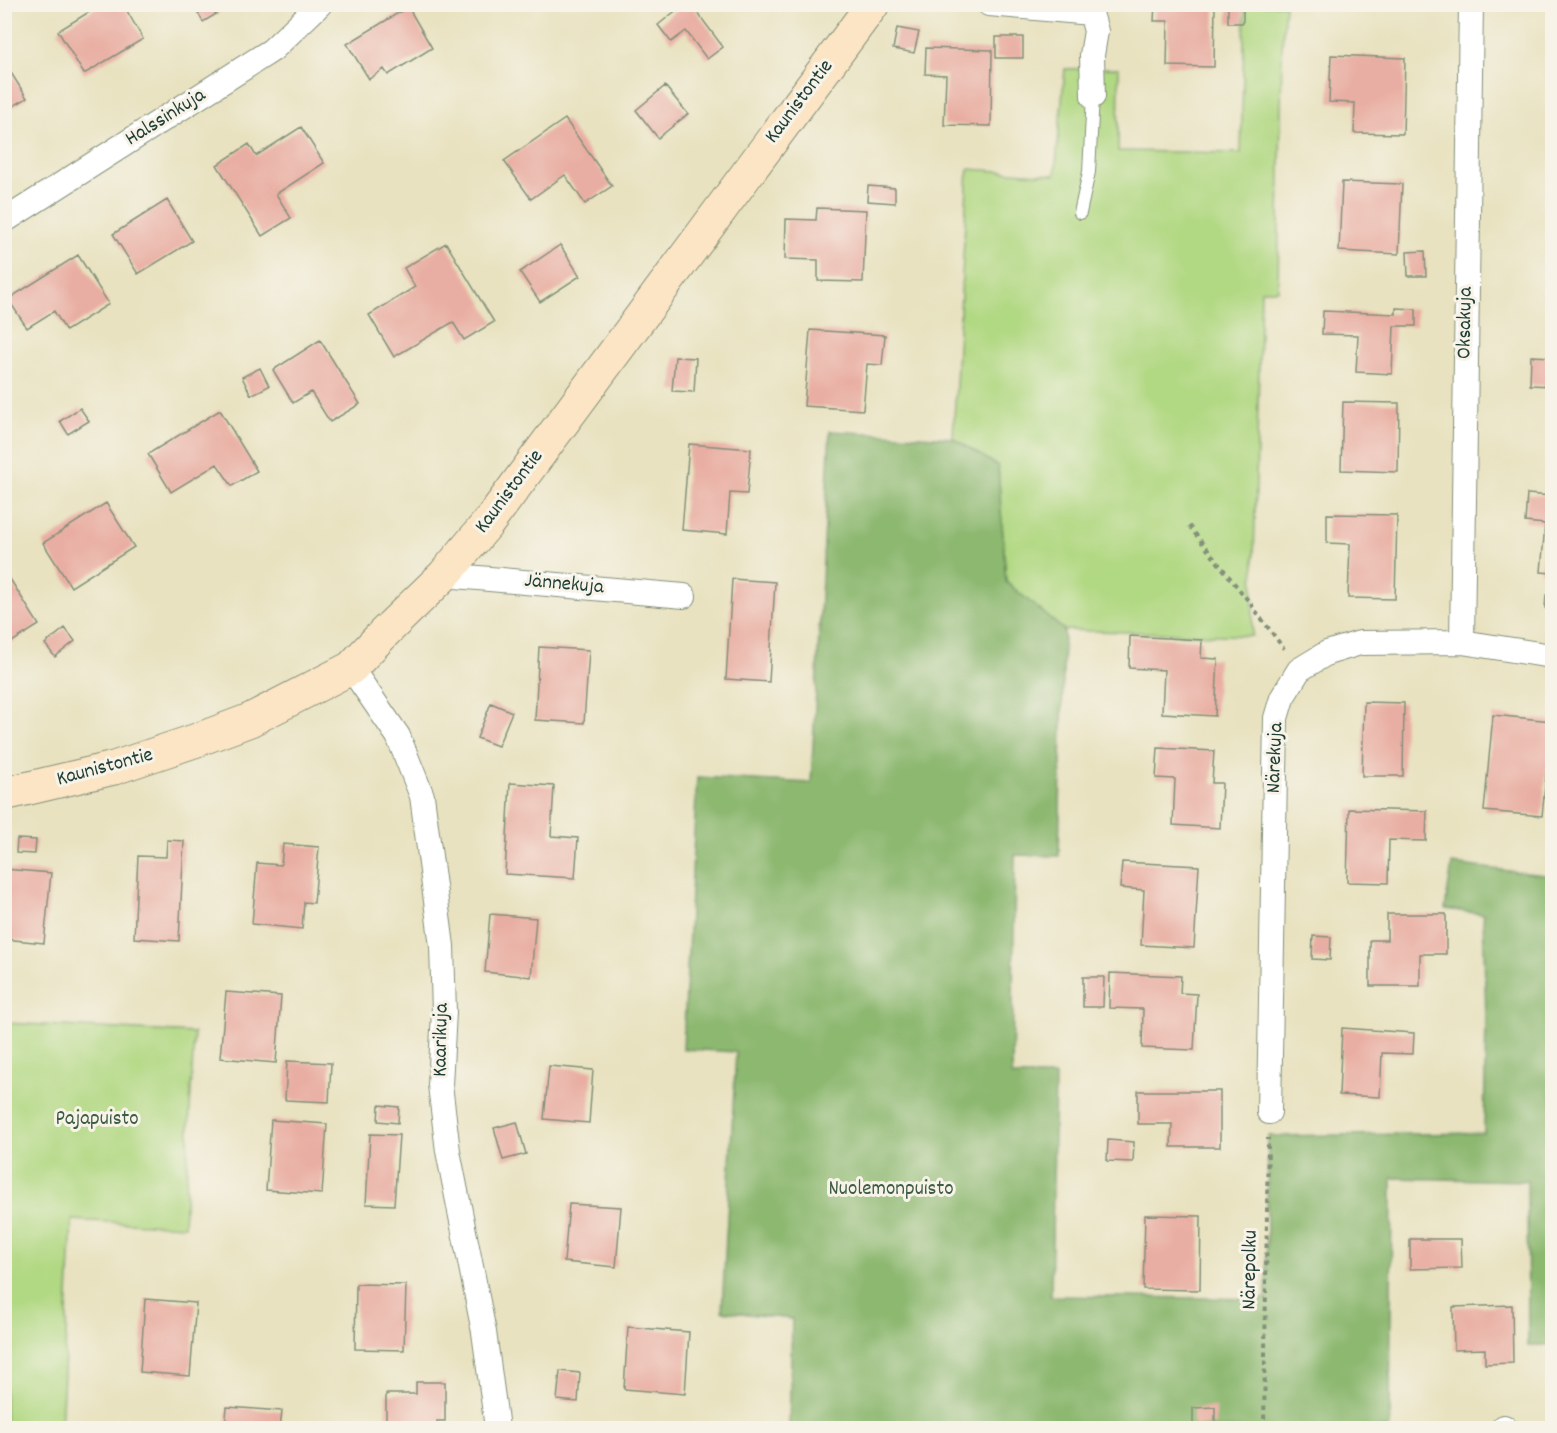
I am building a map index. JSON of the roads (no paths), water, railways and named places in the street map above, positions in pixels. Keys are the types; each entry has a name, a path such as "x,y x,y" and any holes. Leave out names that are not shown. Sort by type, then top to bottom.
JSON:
{"street":[{"name":"Halssinkuja","path":"4,221 272,50 320,4"},
{"name":"Kaunistontie","path":"4,794 114,768 197,740 250,720 351,668 444,575 488,523 873,4"},
{"path":"988,4 1091,9 1096,31 1092,55 1093,96"},
{"name":"Oksakuja","path":"1462,642 1471,4"},
{"name":"Jännekuja","path":"444,575 684,596"},
{"name":"Närekuja","path":"1269,1112 1276,718 1282,698 1299,670 1327,653 1360,643 1462,642 1552,656"},
{"name":"Kaarikuja","path":"351,668 398,736 422,796 442,946 444,1012 440,1085 448,1151 484,1332 497,1428"}],"lane":[{"path":"1080,213 1089,172 1093,96"}],"park label":[{"name":"Pajapuisto","path":"97,1120"},
{"name":"Nuolemonpuisto","path":"891,1190"}]}
